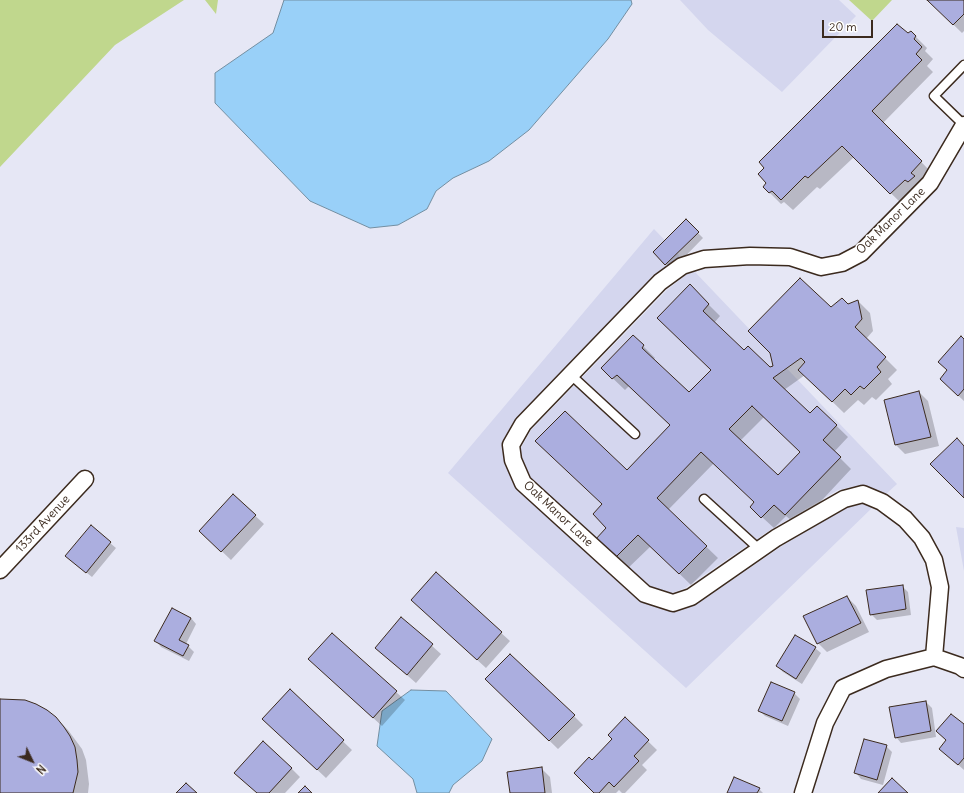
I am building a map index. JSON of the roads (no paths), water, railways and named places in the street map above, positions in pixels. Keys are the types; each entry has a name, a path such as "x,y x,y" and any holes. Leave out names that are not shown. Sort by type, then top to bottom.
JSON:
{"street":[{"name":"Oak Manor Lane","path":"934,658 940,587 934,560 922,538 905,519 882,502 863,494 844,498 776,538 690,597 673,603 645,594 523,483 513,460 511,446 523,424 660,282 682,266 704,259 750,256 790,257 821,268 842,263 861,253 930,183 964,125"},
{"name":"133rd Avenue","path":"0,570 85,479"},
{"path":"803,793 825,723 843,688 886,668 934,658 964,669"}],"lane":[{"path":"964,65 934,96 964,125"},
{"path":"571,375 635,434"},
{"path":"704,500 759,549"}],"water":[{"path":"284,0 631,0 632,4 608,39 529,130 489,161 453,178 436,191 427,209 398,225 370,228 310,201 215,103 215,73 273,33"},
{"path":"411,690 446,691 492,739 482,761 453,785 449,793 417,793 413,779 377,746 382,711"}]}
